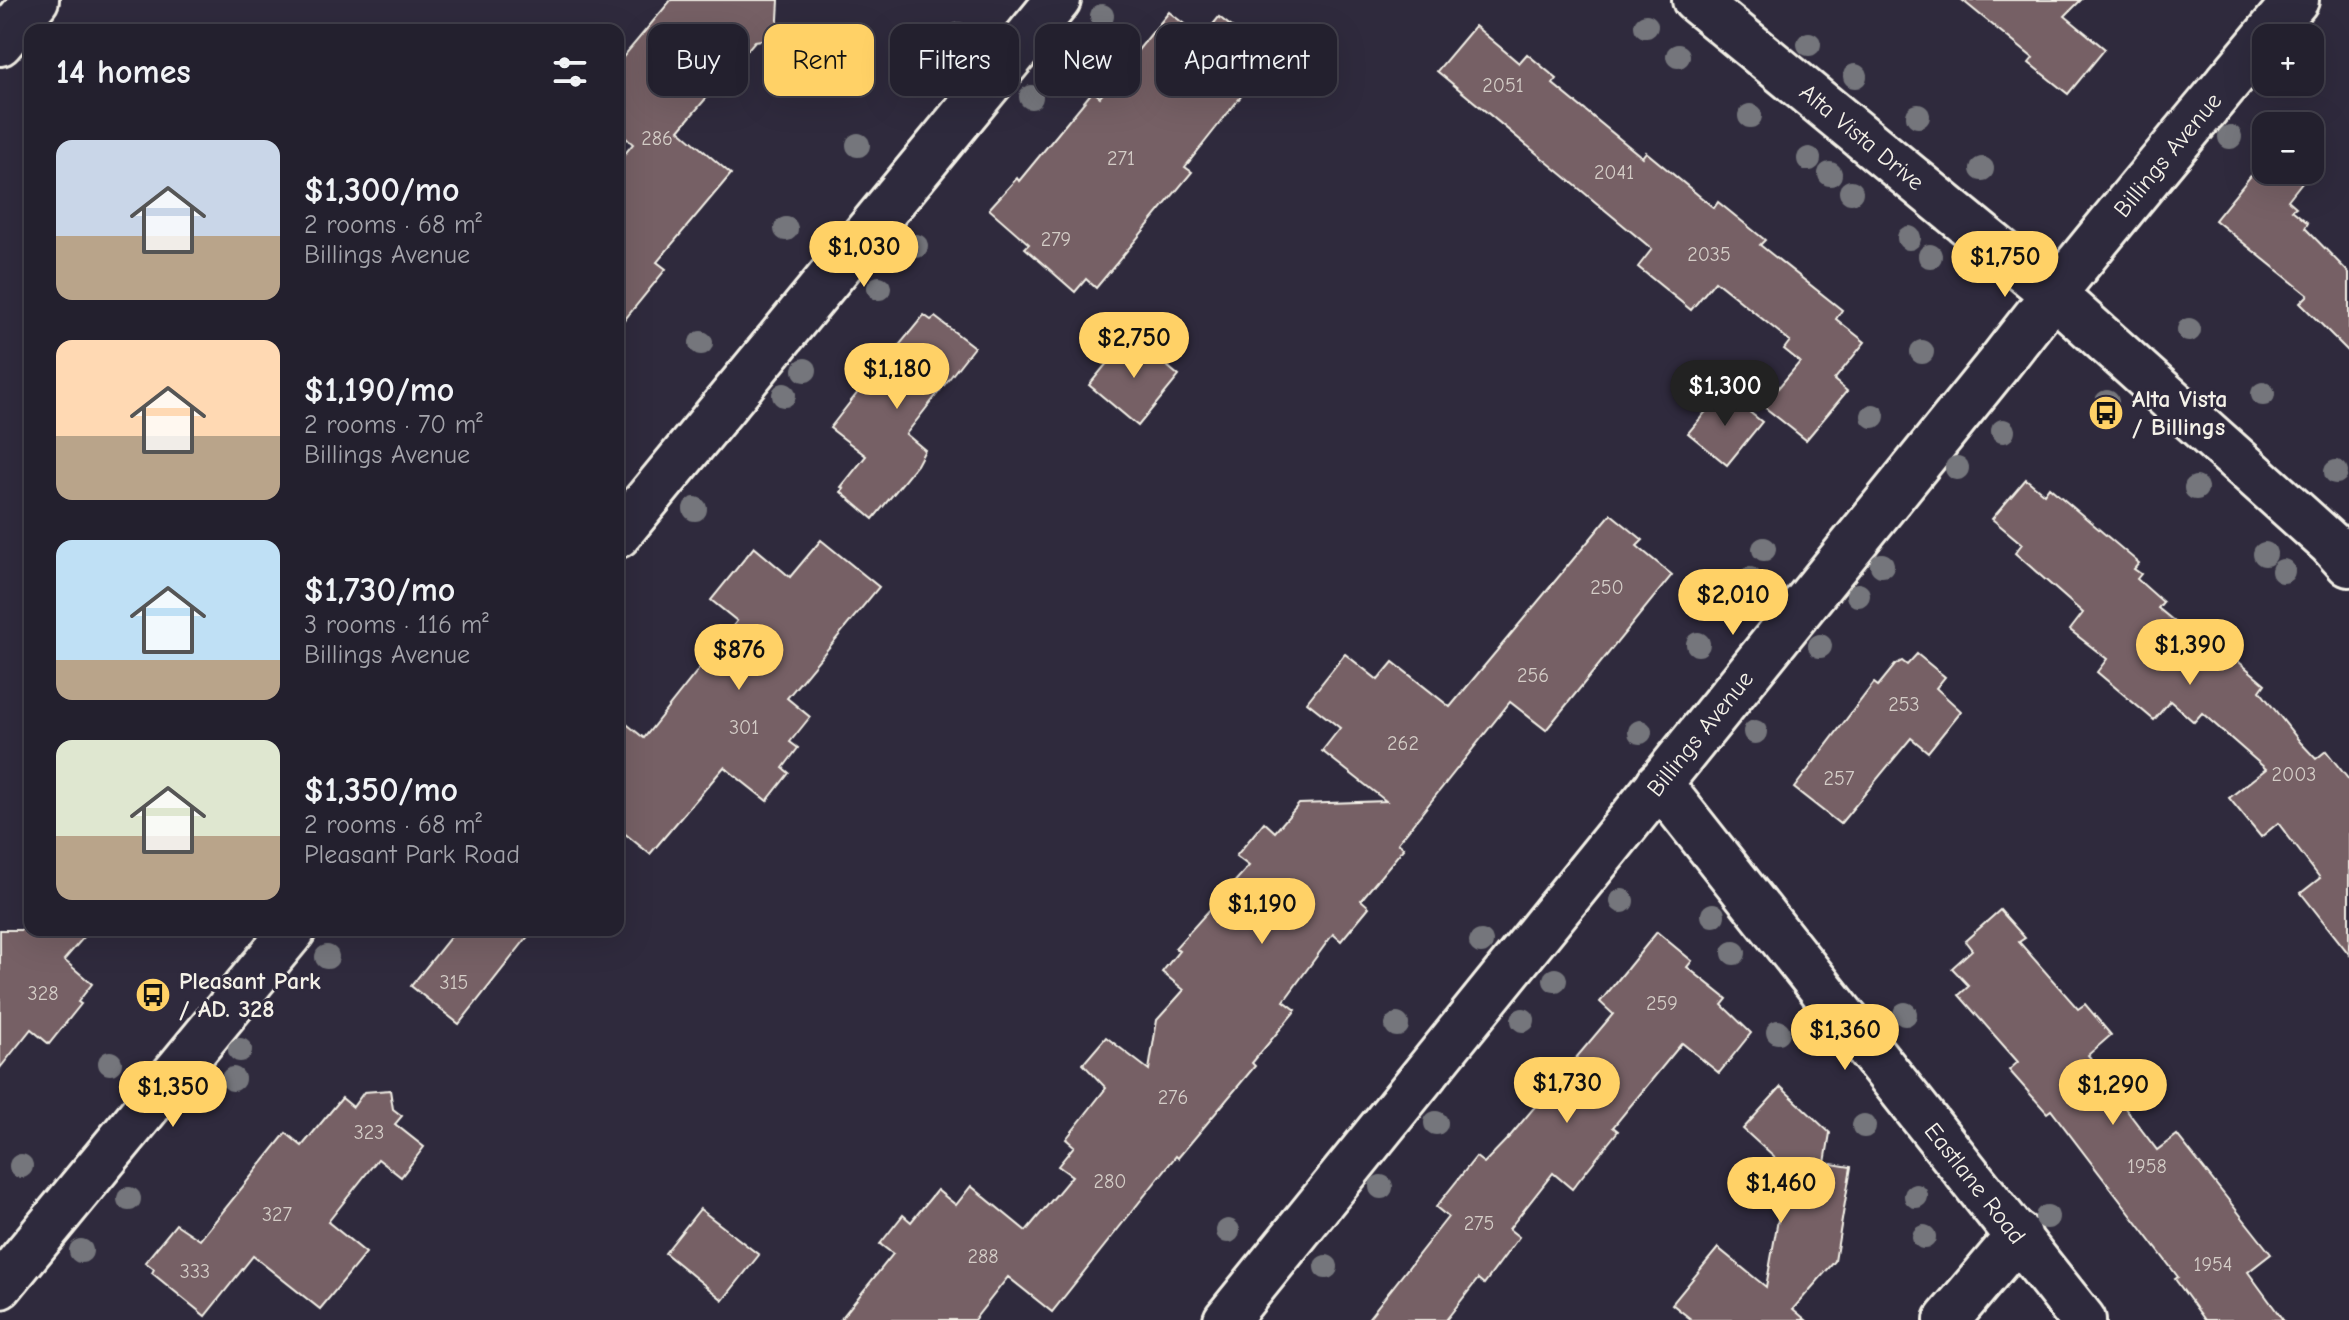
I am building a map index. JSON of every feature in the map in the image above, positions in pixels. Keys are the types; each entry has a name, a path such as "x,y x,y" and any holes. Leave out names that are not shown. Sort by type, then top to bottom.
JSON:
{"street":[{"path":"0,43 36,0"},
{"path":"624,528 1058,0"},
{"name":"Alta Vista Drive","path":"1695,0 2052,293 2320,533 2349,564"},
{"name":"Billings Avenue","path":"1226,1320 2001,361 2052,293 2296,0"},
{"name":"Eastlane Road","path":"1659,783 2019,1235 2083,1320"},
{"path":"0,1286 288,936"},
{"path":"1947,1320 2019,1235"}],"building":[{"path":"671,0 779,0 778,24 764,24 764,40 755,41 748,49 748,24 651,24"},
{"path":"1962,0 2081,0 2065,16 2105,49 2068,94 2029,63 2033,58"},
{"path":"1169,12 1184,24 1159,24"},
{"path":"1219,17 1228,24 1213,24"},
{"path":"1475,26 1519,63 1527,54 1557,79 1553,84 1642,157 1646,152 1714,208 1718,202 1765,240 1760,245 1842,310 1836,319 1865,342 1834,380 1847,391 1806,440 1763,406 1800,362 1784,349 1790,341 1715,281 1691,310 1638,267 1652,249 1437,71"},
{"path":"648,27 648,96 708,96 679,130 731,174 657,262 666,269 624,321 624,155 633,144 624,136 624,56"},
{"path":"1156,28 1156,96 1241,96 1185,167 1192,172 1096,288 1086,279 1075,292 1025,248 1029,244 989,209 1017,178 1019,181 1089,96 1140,96 1140,48"},
{"path":"2252,174 2252,184 2301,184 2288,200 2296,207 2292,210 2308,223 2305,228 2349,273 2349,352 2300,303 2308,295 2215,220"},
{"path":"924,315 931,320 935,317 974,347 906,434 925,450 917,465 873,519 841,492 844,489 841,487 866,456 830,428 894,346 897,348"},
{"path":"1130,335 1179,376 1138,426 1089,385"},
{"path":"1723,391 1762,422 1727,465 1688,433"},
{"path":"2026,479 2044,494 2049,487 2139,563 2134,569 2141,574 2137,579 2163,602 2158,608 2218,657 2221,653 2231,660 2233,657 2265,684 2260,691 2301,743 2316,759 2326,751 2349,780 2349,954 2301,893 2320,878 2278,823 2261,837 2229,798 2266,769 2202,713 2194,722 2170,701 2154,720 2097,672 2107,659 2070,630 2083,613 2015,553 2022,544 1992,519"},
{"path":"1611,514 1643,540 1637,546 1672,575 1546,730 1510,702 1398,843 1404,848 1361,900 1369,907 1341,941 1333,934 1284,1001 1296,1010 1252,1063 1255,1066 1178,1158 1176,1156 1052,1312 1008,1277 974,1320 840,1320 893,1254 880,1244 903,1215 911,1222 937,1190 956,1205 971,1186 1026,1231 1072,1176 1058,1166 1074,1146 1066,1139 1106,1088 1083,1064 1106,1037 1149,1070 1157,1020 1184,990 1162,972 1179,951 1175,948 1249,866 1236,856 1264,822 1275,832 1299,804 1386,801 1322,751 1340,728 1307,702 1345,654 1378,680 1393,662 1450,707"},
{"path":"821,540 879,587 787,698 810,717 790,742 798,748 783,768 789,773 767,801 724,767 650,854 624,833 624,722 644,738 737,621 711,600 754,547 790,577"},
{"path":"1917,654 1945,677 1936,688 1961,711 1928,752 1911,738 1840,824 1794,788 1874,683 1878,686 1895,665 1902,661 1907,665"},
{"path":"2000,910 2025,938 2019,942 2078,1009 2085,1004 2111,1035 2088,1055 2116,1088 2112,1091 2157,1150 2177,1135 2271,1254 2248,1272 2283,1320 2205,1320 2175,1279 2178,1277 2051,1110 2047,1113 2009,1070 2018,1062 1959,995 1969,986 1952,968 1972,950 1965,941"},
{"path":"0,930 24,930 24,936 85,936 64,960 92,984 78,1002 81,1004 49,1044 31,1029 0,1068"},
{"path":"1657,932 1692,961 1687,967 1727,999 1722,1005 1751,1033 1719,1073 1682,1043 1613,1127 1618,1131 1572,1189 1553,1173 1509,1229 1519,1237 1484,1284 1478,1279 1446,1320 1367,1320 1448,1217 1436,1207 1476,1157 1484,1163 1511,1135 1613,1014 1600,1002"},
{"path":"451,936 528,936 459,1024 411,986"},
{"path":"1781,1087 1830,1133 1825,1163 1851,1167 1835,1261 1793,1309 1806,1320 1692,1320 1672,1304 1718,1248 1766,1287 1787,1169 1743,1129"},
{"path":"390,1090 393,1109 402,1116 395,1124 424,1147 401,1177 378,1159 328,1222 366,1253 320,1309 253,1256 205,1316 152,1273 154,1269 145,1262 176,1224 200,1240 286,1133 302,1146 342,1098 353,1107 364,1092"},
{"path":"700,1209 759,1255 723,1300 665,1253"}],"place":[{"name":"Alta Vista / Billings","path":"2106,413"},
{"name":"Pleasant Park / AD. 328","path":"153,995"}]}
